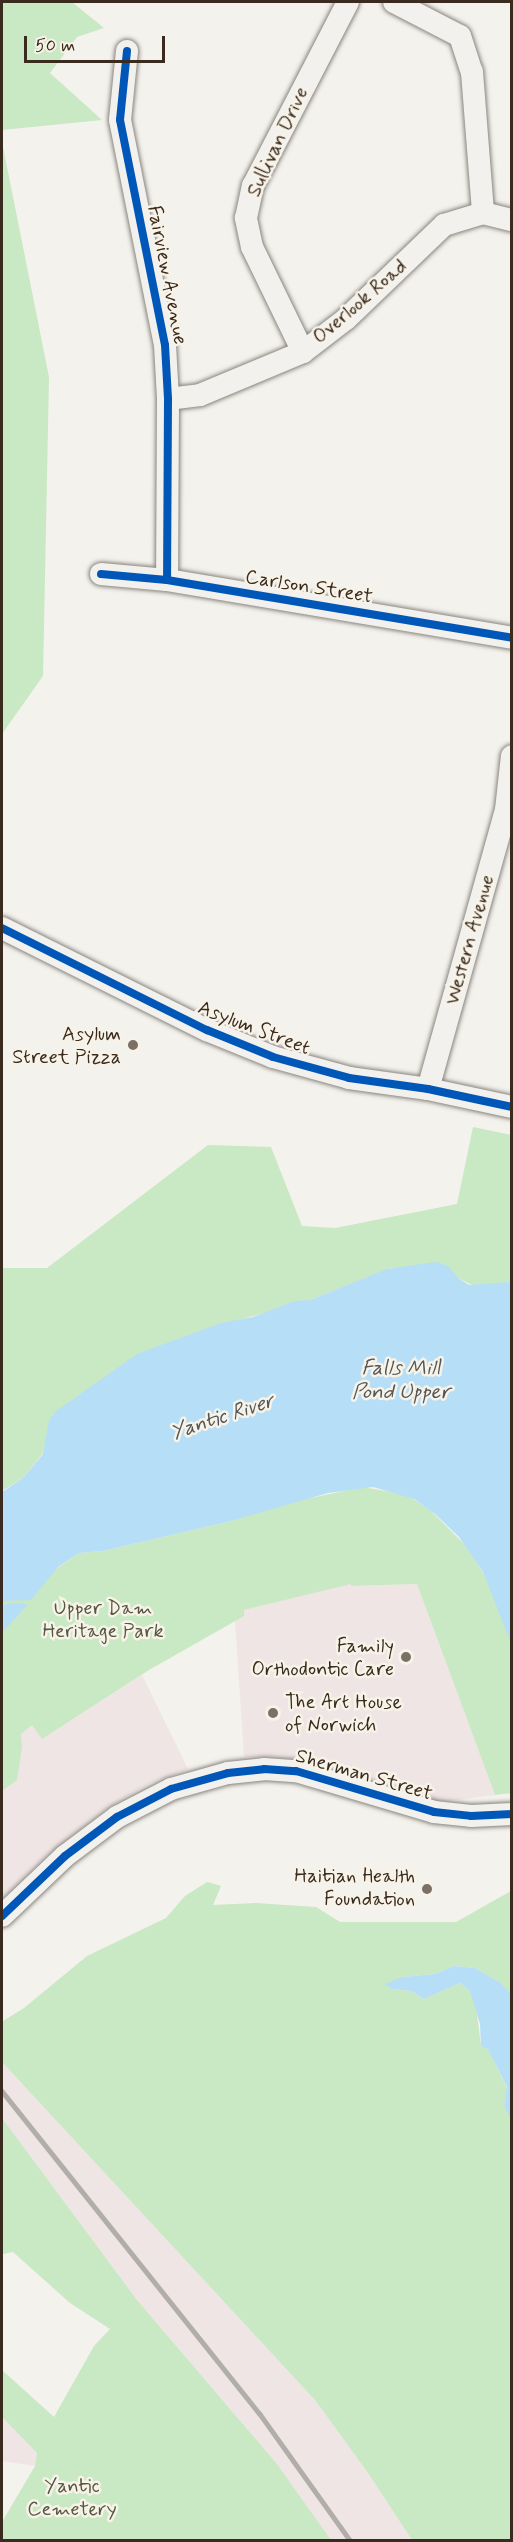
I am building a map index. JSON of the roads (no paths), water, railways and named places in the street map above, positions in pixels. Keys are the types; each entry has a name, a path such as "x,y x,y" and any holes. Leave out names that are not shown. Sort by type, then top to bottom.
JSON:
{"street":[{"name":"Sullivan Drive","path":"303,352 252,247 246,218 253,186 348,2"},
{"path":"394,2 460,36 471,72 483,213 512,220"},
{"name":"Fairview Avenue","path":"127,51 120,120 165,345 168,399 167,580"},
{"name":"Overlook Road","path":"168,399 200,395 303,352 346,320 444,225 483,213"},
{"name":"Carlson Street","path":"101,574 167,580 512,638"},
{"name":"Western Avenue","path":"428,1089 506,810 512,756"},
{"name":"Asylum Street","path":"2,928 207,1030 273,1057 349,1078 428,1089 512,1107"},
{"name":"Sherman Street","path":"2,1916 65,1856 117,1817 171,1789 228,1773 264,1769 296,1771 435,1812 471,1816 512,1814"}],"water":[{"name":"Falls Mill Pond Upper","path":"436,1262 448,1266 458,1278 469,1285 511,1282 511,1643 483,1572 459,1537 435,1514 414,1499 373,1487 328,1493 231,1521 103,1551 79,1553 58,1567 31,1600 2,1601 2,1492 23,1478 43,1454 49,1420 55,1412 137,1354 221,1323 253,1317 295,1301 310,1300 387,1269"},
{"path":"9,1603 28,1604 2,1633 2,1607"},
{"path":"454,1966 475,1968 501,1983 511,1994 511,2119 504,2105 507,2087 488,2049 481,2046 480,2024 470,1991 460,1983 424,1999 411,1991 392,1989 385,1984 402,1977 435,1974"}],"railway":[{"path":"2,2091 260,2414 350,2540"}],"place":[{"name":"Asylum Street Pizza","path":"133,1045"},
{"name":"Family Orthodontic Care","path":"406,1657"},
{"name":"The Art House of Norwich","path":"273,1713"},
{"name":"Haitian Health Foundation","path":"427,1889"}],"water label":[{"name":"Yantic River","path":"222,1417"}],"park label":[{"name":"Upper Dam Heritage Park","path":"103,1620"},
{"name":"Yantic Cemetery","path":"72,2498"}]}
